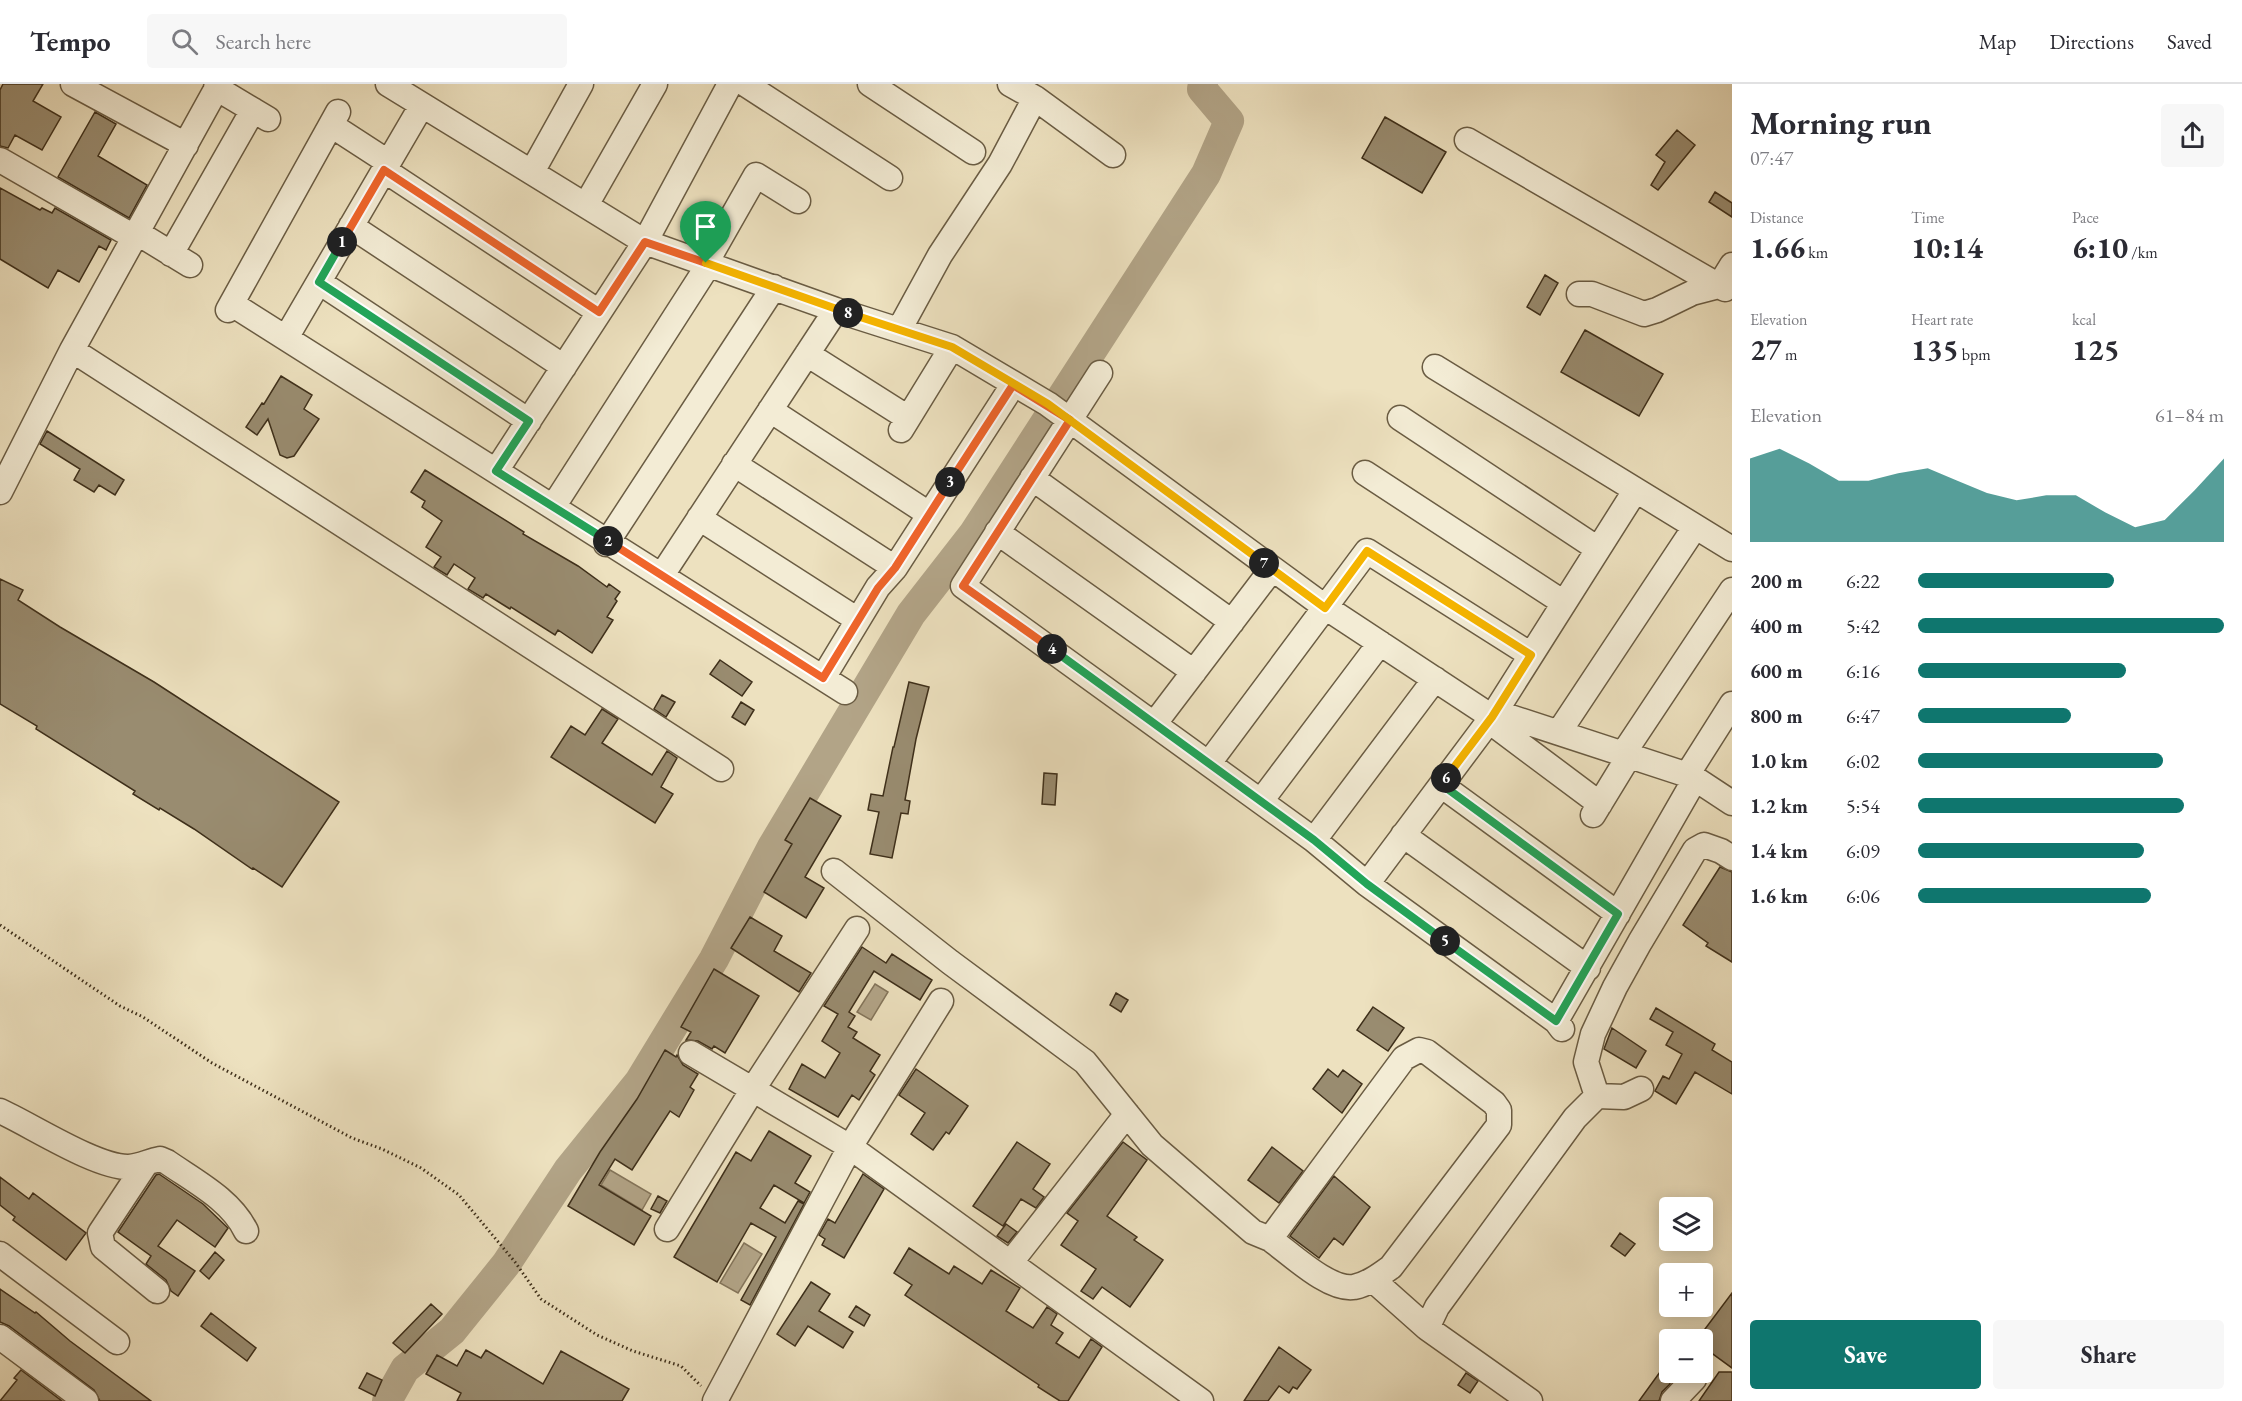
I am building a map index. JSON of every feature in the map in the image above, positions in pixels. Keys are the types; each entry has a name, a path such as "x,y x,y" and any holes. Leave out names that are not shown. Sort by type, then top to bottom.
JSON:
{"street":[{"path":"73,84 186,145"},
{"path":"388,84 424,97 532,172 645,242 952,347 1060,414 1325,608 1492,716 1597,810 1626,755 1732,590"},
{"path":"532,172 581,84"},
{"path":"586,205 655,84"},
{"path":"496,471 645,242 730,84"},
{"path":"745,84 890,178"},
{"path":"870,84 973,152"},
{"path":"1010,84 1035,98 1113,156"},
{"path":"0,160 135,234 181,260 260,114 217,86 186,145 135,234 72,350 0,492"},
{"path":"286,338 424,97"},
{"path":"899,330 940,255 1000,164 1035,98"},
{"path":"599,312 386,166 334,119 230,307 286,338 845,692"},
{"path":"1467,140 1725,290"},
{"path":"553,507 708,264 756,175 798,201"},
{"path":"351,226 564,367"},
{"path":"1725,290 1732,265"},
{"path":"319,282 529,421"},
{"path":"606,542 774,287"},
{"path":"1578,294 1592,294 1644,314 1692,293 1725,290"},
{"path":"662,575 836,309"},
{"path":"807,354 904,424 952,347"},
{"path":"72,350 721,769"},
{"path":"1435,367 1732,549"},
{"path":"1100,373 1060,414 1032,478 963,586 1314,840 1367,884 1559,1025 1732,704"},
{"path":"823,678 878,588 895,568 1013,385"},
{"path":"770,410 929,514"},
{"path":"1400,418 1598,549"},
{"path":"734,464 895,568"},
{"path":"1365,473 1564,603"},
{"path":"1032,478 1232,622"},
{"path":"1367,884 1492,716 1635,491"},
{"path":"699,518 858,620"},
{"path":"1558,732 1695,526"},
{"path":"998,532 1194,672"},
{"path":"1209,763 1367,551 1531,655"},
{"path":"1155,723 1272,569"},
{"path":"1261,801 1380,643"},
{"path":"1314,840 1435,679"},
{"path":"1492,716 1558,732 1691,777 1732,803"},
{"path":"1441,784 1618,914"},
{"path":"1403,835 1588,968"},
{"path":"1597,1096 1586,1062 1593,1034 1640,942 1695,850 1704,846 1721,851 1732,858"},
{"path":"834,872 1085,1062 1152,1145 1253,1232 1270,1239 1325,1280 1341,1287 1354,1287 1373,1280 1391,1267 1499,1125 1499,1110 1494,1102 1423,1050 1412,1052 1404,1058 1270,1239"},
{"path":"667,1229 753,1089 856,929"},
{"path":"715,1400 850,1147 941,1001"},
{"path":"691,1053 850,1147 1201,1401"},
{"path":"1427,1328 1437,1307 1592,1099 1597,1096 1624,1096 1641,1089"},
{"path":"0,1111 96,1160 126,1167 145,1165 160,1159 167,1162 221,1200 240,1218 246,1231"},
{"path":"1011,1262 1127,1114"},
{"path":"145,1165 100,1233 99,1240 103,1247 157,1291"},
{"path":"0,1254 117,1342"},
{"path":"1373,1280 1427,1328 1530,1401"},
{"path":"4,1348 86,1401"},
{"path":"1673,1401 1690,1383"}],"path":[{"path":"0,925 120,1006 143,1017 212,1062 352,1138 382,1149 421,1168 459,1195 515,1262 541,1299 597,1335 633,1352 681,1366 715,1400"}],"shaded area":[{"path":"875,984 888,992 871,1020 857,1012"},
{"path":"610,1170 651,1194 642,1210 601,1185"},
{"path":"744,1243 762,1254 738,1293 720,1283"}],"building":[{"path":"3,84 43,84 33,101 61,117 42,150 15,135 8,148 0,146 0,90"},
{"path":"95,112 116,124 98,156 147,185 129,218 58,177"},
{"path":"1385,117 1446,152 1422,193 1362,158"},
{"path":"1677,130 1695,145 1658,190 1651,185 1665,162 1656,155"},
{"path":"0,188 40,210 42,208 52,213 55,208 111,240 106,250 99,246 79,282 58,270 48,288 0,259"},
{"path":"1715,192 1732,203 1732,217 1709,202"},
{"path":"1545,275 1558,283 1540,315 1527,307"},
{"path":"1585,330 1663,374 1639,416 1561,372"},
{"path":"281,376 312,395 304,409 319,419 294,456 287,458 280,455 268,419 257,435 246,427 262,403 264,404"},
{"path":"47,431 124,480 115,495 99,485 94,492 74,480 80,469 40,444"},
{"path":"425,470 524,532 523,534 578,566 607,587 609,584 620,592 607,617 613,620 592,653 558,630 555,635 511,607 510,609 486,594 483,598 468,589 475,578 454,564 447,575 434,567 441,557 426,547 442,521 422,507 425,501 411,492"},
{"path":"0,579 23,590 18,600 154,682 339,802 282,887 194,829 133,794 135,791 0,704"},
{"path":"720,660 752,682 742,696 710,674"},
{"path":"909,682 929,687 916,739 905,800 910,801 908,814 901,813 892,858 870,854 879,812 868,810 871,794 883,796"},
{"path":"662,695 675,702 666,717 654,709"},
{"path":"741,702 754,710 745,725 732,717"},
{"path":"602,709 618,719 602,743 652,775 667,751 677,758 661,787 673,794 655,823 551,757 571,726 585,735"},
{"path":"1044,773 1057,774 1055,805 1042,804"},
{"path":"810,798 841,816 805,877 824,888 806,918 764,892 792,844 785,840"},
{"path":"1720,867 1732,872 1732,962 1706,946 1708,943 1683,925"},
{"path":"750,917 782,936 774,951 811,973 799,992 731,948"},
{"path":"862,947 886,963 892,954 932,980 920,1000 874,971 849,1012 855,1016 848,1027 857,1032 853,1038 880,1055 870,1071 875,1075 859,1100 852,1095 838,1117 789,1089 802,1064 825,1078 840,1053 822,1041 838,1014 824,1006"},
{"path":"714,969 759,996 725,1053 714,1046 712,1049 698,1041 686,1040 691,1032 681,1027"},
{"path":"1116,993 1128,1000 1121,1012 1110,1005"},
{"path":"1373,1007 1404,1028 1388,1051 1357,1030"},
{"path":"1656,1008 1715,1044 1712,1050 1732,1062 1732,1094 1695,1072 1676,1104 1655,1091 1663,1076 1669,1079 1682,1054 1666,1045 1673,1032 1650,1019"},
{"path":"1612,1028 1646,1051 1636,1068 1604,1049"},
{"path":"665,1050 676,1057 677,1055 683,1065 698,1074 690,1087 694,1090 679,1117 670,1111 632,1170 615,1159 599,1185 651,1216 634,1245 568,1206 600,1152 637,1099"},
{"path":"916,1069 968,1106 949,1134 946,1132 933,1150 911,1134 925,1113 899,1095"},
{"path":"1328,1069 1338,1077 1343,1070 1362,1084 1342,1113 1313,1089"},
{"path":"769,1131 811,1156 795,1183 810,1192 804,1203 774,1185 760,1208 785,1223 798,1201 804,1204 750,1305 741,1300 776,1237 751,1223 717,1282 674,1257 736,1152 751,1161"},
{"path":"1017,1142 1050,1164 1033,1189 1044,1197 1036,1208 1021,1199 1003,1226 973,1206"},
{"path":"1123,1142 1147,1160 1107,1216 1137,1237 1134,1240 1163,1260 1130,1307 1102,1287 1093,1299 1081,1291 1096,1269 1061,1245 1078,1221 1067,1213"},
{"path":"1272,1147 1303,1171 1279,1203 1248,1180"},
{"path":"159,1174 203,1204 228,1228 215,1247 177,1220 158,1246 195,1271 178,1296 171,1291 166,1280 146,1264 151,1256 118,1232 156,1175"},
{"path":"863,1174 884,1189 844,1258 822,1245 825,1239 819,1235 828,1219 835,1223"},
{"path":"1334,1176 1370,1207 1343,1245 1334,1238 1319,1258 1290,1236"},
{"path":"0,1177 29,1199 33,1193 86,1233 66,1260 13,1220 15,1217 0,1205"},
{"path":"658,1196 667,1201 660,1213 651,1209"},
{"path":"1006,1224 1017,1232 1008,1243 997,1236"},
{"path":"1620,1233 1635,1244 1625,1256 1611,1246"},
{"path":"909,1248 949,1274 954,1266 982,1284 991,1270 1020,1288 1006,1311 1033,1328 1047,1307 1057,1314 1051,1325 1063,1333 1056,1343 1079,1358 1091,1339 1102,1347 1068,1401 1060,1401 1038,1387 1039,1385 905,1295 912,1285 894,1273"},
{"path":"215,1252 224,1260 209,1279 200,1271"},
{"path":"811,1282 830,1294 819,1311 853,1332 843,1348 808,1326 795,1346 777,1334"},
{"path":"0,1289 36,1312 70,1341 151,1401 100,1401 94,1390 9,1326 0,1322"},
{"path":"1732,1293 1732,1368 1713,1354 1713,1329 1705,1329"},
{"path":"431,1304 442,1314 405,1353 393,1343"},
{"path":"856,1306 870,1315 864,1326 849,1317"},
{"path":"211,1313 256,1348 247,1361 201,1326"},
{"path":"1279,1347 1311,1370 1297,1389 1293,1387 1289,1393 1279,1386 1268,1401 1244,1401"},
{"path":"466,1350 481,1358 486,1350 543,1384 561,1351 629,1389 622,1401 457,1401 461,1393 426,1374 437,1355 457,1366"},
{"path":"21,1370 62,1401 0,1401 17,1380 14,1378"},
{"path":"1719,1372 1732,1372 1732,1401 1699,1401"},
{"path":"367,1373 382,1380 375,1396 359,1388"},
{"path":"1466,1373 1478,1381 1470,1393 1458,1385"},
{"path":"1659,1373 1659,1383 1670,1383 1662,1392 1659,1401 1639,1401"}],"waterway":[{"path":"387,1401 405,1369 452,1331 506,1264 568,1170 639,1082 714,959 772,847 911,614 974,533 1206,174 1229,121 1202,89 1203,84"}],"route":[{"path":"706,263 645,242 599,312 384,170 319,282 529,421 496,471 823,678 878,588 895,568 1013,385 1048,404 1070,420 963,586 1155,723 1314,840 1367,884 1556,1021 1618,914 1441,784 1492,717 1531,655 1367,551 1325,608 1070,420 1063,416 1048,404 952,347 706,263"}]}
